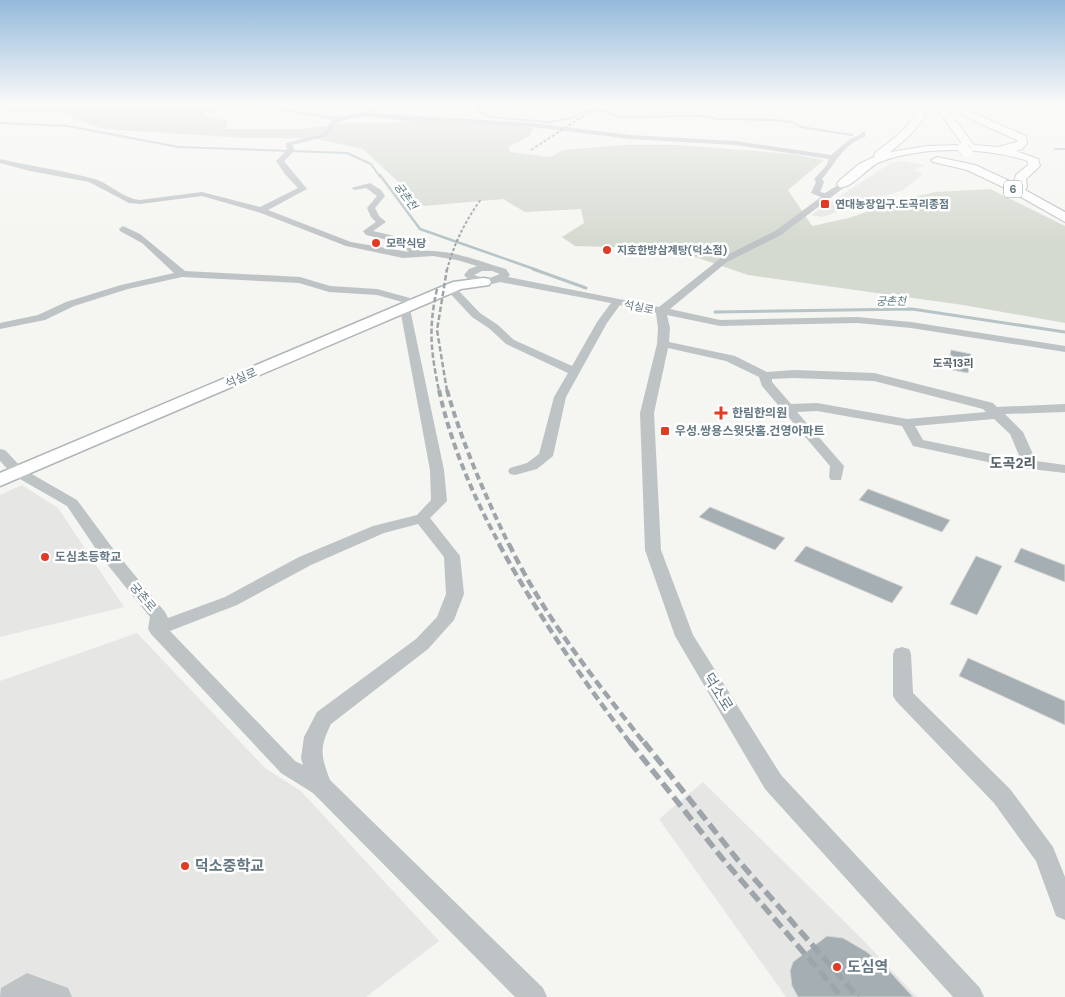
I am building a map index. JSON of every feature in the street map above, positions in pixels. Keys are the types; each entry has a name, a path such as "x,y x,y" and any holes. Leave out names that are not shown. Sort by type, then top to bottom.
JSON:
{"main road":[{"path":"843,184 886,150"},
{"path":"868,163 902,151 917,150"},
{"path":"962,150 1001,150"},
{"name":"6","path":"969,150 985,170 1007,185 1065,218"},
{"name":"6","path":"969,150 993,169 1021,187 1065,211"},
{"path":"998,150 1022,155 1034,161 1034,166 1020,178 1021,187"},
{"path":"843,184 896,160 924,159 963,164 1007,185"}],"street":[{"path":"261,210 303,188 280,164 280,161 289,150"},
{"path":"781,150 833,157"},
{"path":"826,196 815,193 820,182 818,179 833,161 833,157 842,150"},
{"path":"0,161 30,170 91,180 129,200 140,202 202,194 261,210 348,244 403,255 433,253 458,257 500,274"},
{"path":"663,328 686,291 724,260 778,233 843,184"},
{"path":"355,188 367,186 378,192 381,196 371,208 376,217 382,222 369,228 368,233 400,240 418,254"},
{"path":"123,229 136,233 182,274"},
{"path":"458,257 467,261 471,266 463,280 476,315 494,327 510,342 575,372"},
{"name":"석실로","path":"0,480 411,306 486,268 500,274 553,288 617,302 663,328"},
{"path":"0,326 41,318 70,304 125,287 182,274 300,280 329,289 377,292 411,306 437,470 439,500 422,518 379,529 305,561 231,601 157,629"},
{"name":"석실로","path":"463,280 484,282 500,274"},
{"path":"686,291 685,304 692,310 707,316 733,322"},
{"path":"515,471 532,466 546,456 560,398 602,322 617,302"},
{"path":"663,328 733,322 857,320 911,325 1065,348"},
{"path":"663,328 675,325 716,326 733,322"},
{"path":"663,328 756,369 765,376 794,374 874,377 988,406 1016,432 1030,465"},
{"name":"덕소로","path":"663,328 647,413 653,550 684,636 773,782 971,997"},
{"path":"765,376 766,383 836,466 836,477"},
{"path":"787,408 817,407 907,423 989,416 995,411 1065,408"},
{"path":"907,423 918,443 1006,462 1065,468"},
{"name":"궁촌로","path":"0,453 18,472 72,503 108,554 159,616 157,629 288,767 322,786"},
{"path":"422,518 452,556 455,594 445,620 422,644 324,718 314,737 311,758 322,786 534,997"},
{"path":"902,654 903,696 1002,796 1045,855 1065,908"},
{"path":"10,997 27,986 59,997"}],"shaded area":[{"path":"364,150 509,150 510,152 550,157 564,150 569,150 734,150 791,154 824,160 788,190 812,226 849,218 904,199 936,192 990,189 1065,226 1065,323 963,305 748,275 672,249 575,246 562,237 584,223 581,209 525,212 503,199 424,206"},
{"path":"903,161 924,165 914,170 923,174 903,190 822,217 811,215 891,163"},
{"name":"도심초등학교","path":"22,485 58,508 124,607 0,637 0,495"},
{"name":"덕소중학교","path":"137,633 265,768 301,791 439,941 366,997 0,997 0,681"},
{"path":"703,782 860,937 917,997 786,997 659,819"}],"building":[{"path":"951,350 971,354 968,373 948,369"},
{"path":"868,489 950,520 942,532 859,500"},
{"path":"710,507 785,538 775,550 699,517"},
{"path":"806,546 903,587 892,603 794,561"},
{"path":"1021,548 1065,565 1065,582 1014,562"},
{"path":"976,556 1002,566 977,615 950,604"},
{"path":"968,658 1065,701 1065,725 959,676"},
{"name":"도심역","path":"827,936 843,938 867,952 892,974 913,997 798,997 792,986 790,971 793,962"}],"waterway":[{"name":"궁촌천","path":"249,150 347,153 371,164 380,177"},
{"name":"궁촌천","path":"380,175 420,229 537,270"},
{"name":"궁촌천","path":"533,269 586,288"},
{"name":"궁촌천","path":"715,312 912,309 1065,332"}],"railway":[{"path":"447,270 461,233 481,199"},
{"path":"447,269 437,330 447,391"},
{"path":"437,289 432,316 432,340 439,391"},
{"path":"439,390 456,450 481,508 500,545"},
{"path":"447,390 475,469 509,545"},
{"path":"499,544 561,646 631,744"},
{"path":"509,544 554,622 589,672 645,744"},
{"path":"630,742 722,858 842,997"},
{"path":"644,742 737,859 858,997"}],"place":[{"name":"연대농장입구.도곡리종점","path":"825,204"},
{"name":"모락식당","path":"376,243"},
{"name":"지호한방삼계탕(덕소점)","path":"607,250"},
{"name":"한림한의원","path":"721,413"},
{"name":"우성.쌍용스윗닷홈.건영아파트","path":"665,431"},
{"name":"도심초등학교","path":"45,557"},
{"name":"덕소중학교","path":"185,866"},
{"name":"도심역","path":"837,967"}],"district":[{"name":"도곡13리","path":"953,363"},
{"name":"도곡2리","path":"1013,463"}]}
